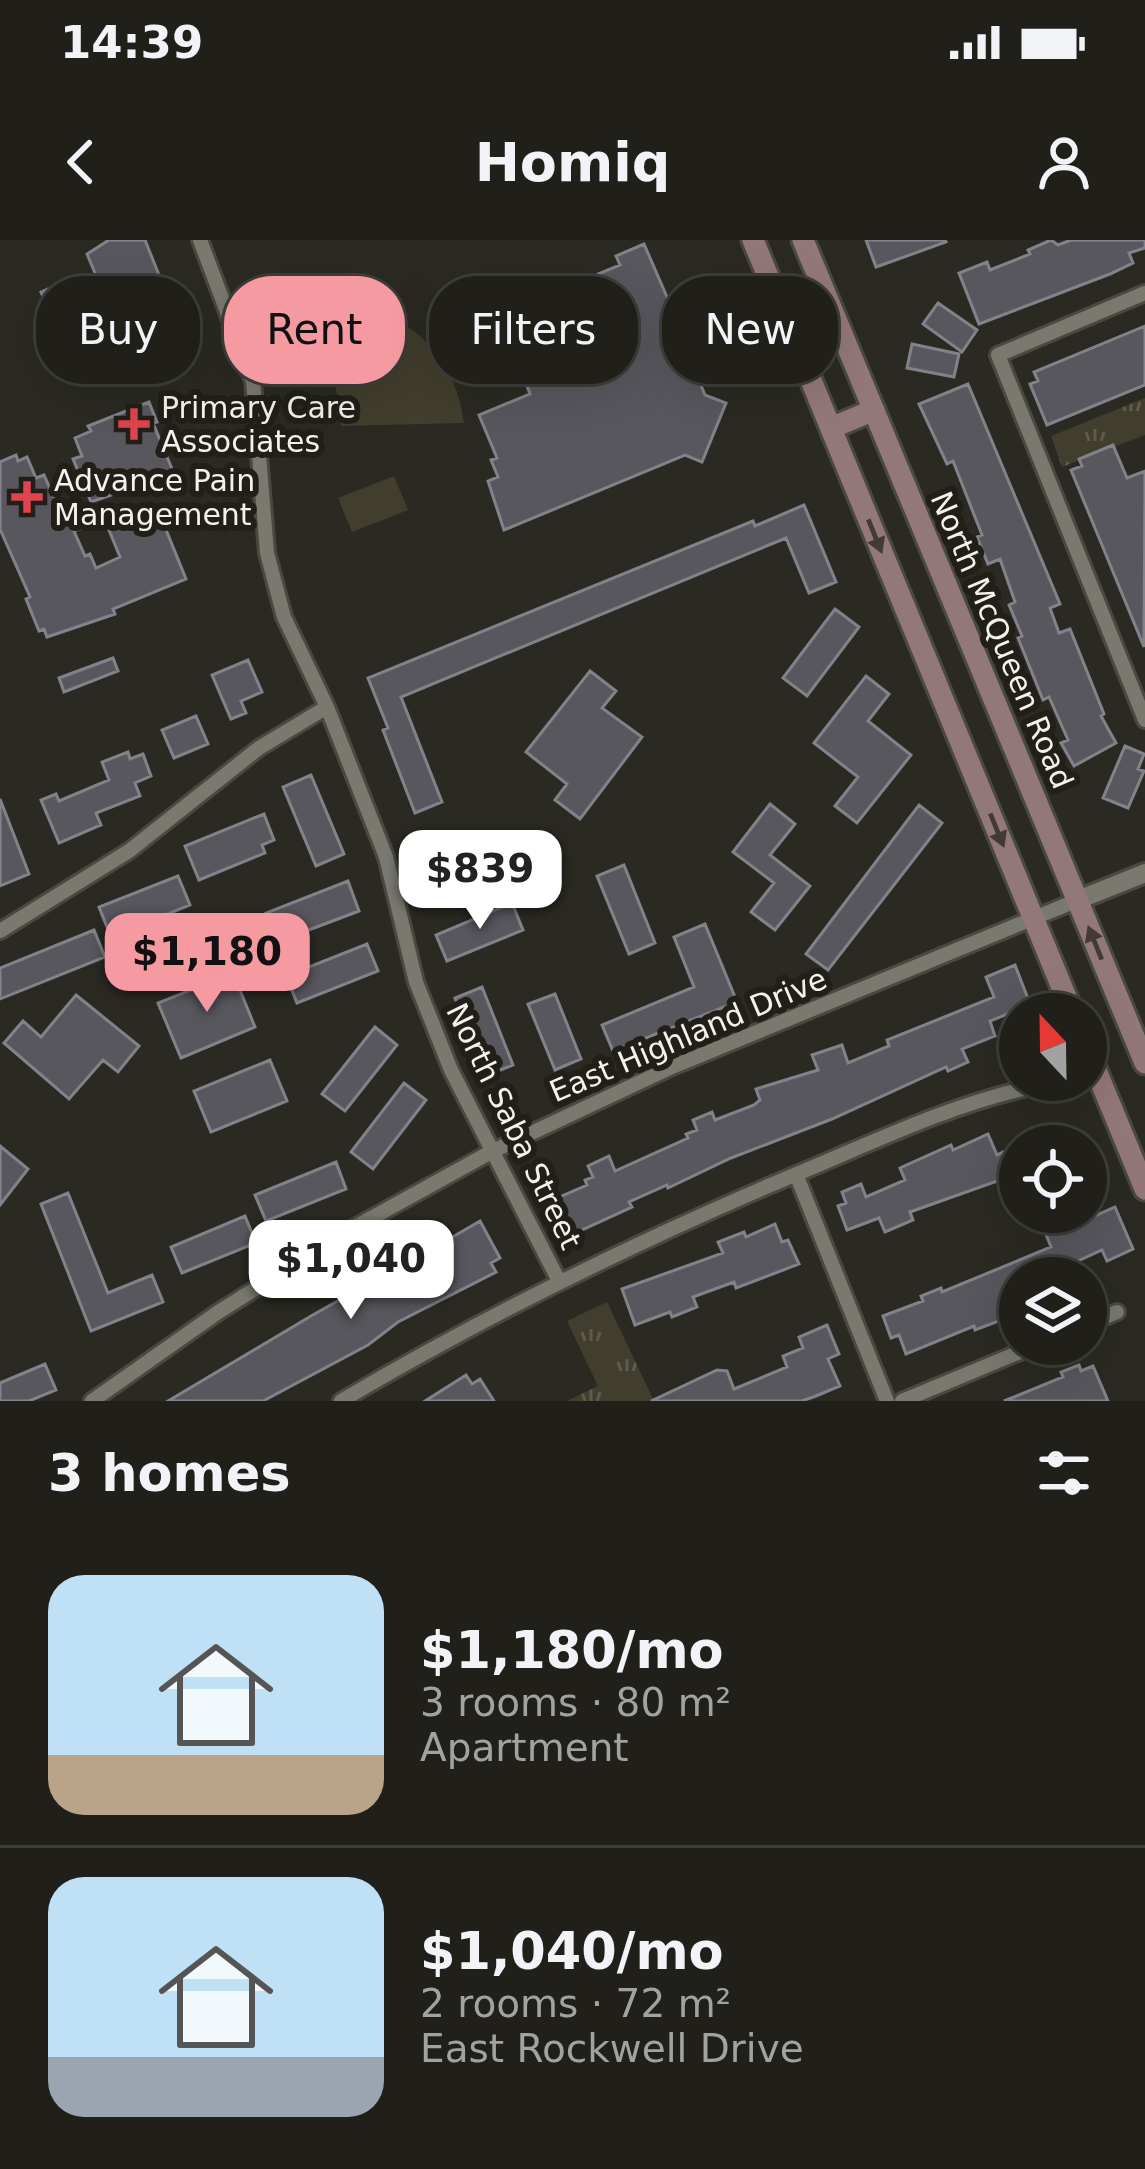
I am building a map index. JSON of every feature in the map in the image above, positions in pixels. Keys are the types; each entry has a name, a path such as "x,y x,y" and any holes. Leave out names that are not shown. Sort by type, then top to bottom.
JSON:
{"main road":[{"path":"753,240 1064,993"},
{"name":"North McQueen Road","path":"803,240 1145,1063"},
{"path":"831,428 874,410"},
{"path":"1107,1097 1145,1189"}],"street":[{"name":"North Saba Street","path":"200,240 253,381 267,553 284,617 327,707 386,857 424,1003 491,1152 559,1282"},
{"path":"1145,293 998,356 1145,720"},
{"path":"0,931 129,851 259,748 327,707"},
{"path":"1078,900 1145,873"},
{"name":"East Highland Drive","path":"92,1401 337,1237 491,1152 672,1067 1078,900"},
{"path":"341,1401 559,1282 796,1174 974,1100 999,1094"},
{"path":"796,1174 887,1401"},
{"path":"1107,1316 1117,1312"},
{"path":"902,1401 999,1361"}],"green space":[{"path":"405,326 429,346 429,384 454,384 464,423 341,426 335,384 405,384"},
{"path":"1145,398 1145,435 1062,467 1051,436"},
{"path":"394,476 408,510 352,532 338,498"},
{"path":"607,1302 654,1401 567,1401 598,1386 567,1321"}],"building":[{"path":"109,240 145,240 159,276 96,276 87,254"},
{"path":"866,240 945,240 946,242 876,267"},
{"path":"1051,240 1058,245 1071,240 1145,240 1145,248 1129,253 1133,263 1110,274 979,324 959,273 987,262 990,270"},
{"path":"644,244 662,285 662,384 700,384 705,395 726,403 702,462 685,455 504,530 488,481 498,477 491,460 497,458 479,415 530,394 527,386 532,384 638,384 638,276 598,274 620,265 616,256"},
{"path":"938,303 977,330 962,352 923,324"},
{"path":"1145,326 1145,385 1047,425 1030,384 1038,381 1034,372"},
{"path":"912,344 959,354 954,377 907,368"},
{"path":"968,384 1060,604 1050,608 1059,633 1070,629 1101,716 1116,743 1074,766 1061,743 1068,740 1049,697 1043,700 1018,638 1022,636 1009,605 1015,602 1000,559 988,564 977,537 982,535 953,461 947,464 919,404"},
{"path":"149,402 172,469 163,473 165,477 91,502 73,459 82,456 75,438 91,431 88,426"},
{"path":"1113,445 1127,478 1145,471 1144,647 1071,470 1082,466 1079,459"},
{"path":"16,455 18,461 27,457 36,478 44,475 62,516 86,506 93,523 74,531 96,568 120,557 109,530 158,510 186,579 113,609 115,614 47,637 44,629 39,631 26,599 30,597 0,529 0,462"},
{"path":"804,505 836,582 809,593 786,538 401,697 442,802 415,813 368,678 753,521 755,526"},
{"path":"835,609 859,627 807,696 783,678"},
{"path":"113,658 118,671 64,692 59,678"},
{"path":"248,660 262,692 241,701 246,713 231,719 212,675"},
{"path":"590,671 616,691 602,708 642,737 580,819 555,800 567,784 526,752"},
{"path":"866,676 889,694 868,721 911,755 857,823 835,806 858,777 814,743"},
{"path":"196,716 208,744 174,758 162,730"},
{"path":"1125,746 1144,754 1138,769 1144,771 1128,808 1103,798"},
{"path":"128,752 130,759 143,754 151,776 135,783 140,796 96,813 101,825 59,843 41,800 56,794 59,801 109,780 102,762"},
{"path":"311,775 344,854 316,866 283,787"},
{"path":"0,799 29,874 0,886"},
{"path":"770,804 795,824 770,855 810,886 775,930 751,912 774,883 733,852"},
{"path":"919,805 942,823 828,970 806,954"},
{"path":"264,814 274,840 262,845 265,853 199,880 185,846"},
{"path":"501,839 512,867 435,899 423,871"},
{"path":"624,865 655,943 629,954 597,876"},
{"path":"178,876 190,905 111,937 99,907"},
{"path":"348,881 359,911 277,942 266,913"},
{"path":"512,903 523,930 447,961 436,935"},
{"path":"705,924 737,1002 613,1051 602,1025 694,987 674,937"},
{"path":"94,930 105,957 0,999 0,968"},
{"path":"367,944 378,971 297,1003 286,976"},
{"path":"1015,965 1026,993 999,993 999,1017 990,1021 995,1036 962,1049 968,1062 948,1071 946,1067 667,1185 571,1235 555,1199 587,1185 585,1180 593,1177 588,1166 609,1156 615,1171 688,1138 686,1134 697,1130 693,1120 712,1112 715,1120 754,1105 760,1100 756,1089 818,1070 812,1055 842,1045 848,1063 889,1046 887,1040 994,997 986,977"},
{"path":"233,973 255,1027 181,1058 158,1003"},
{"path":"482,987 513,1065 486,1076 455,998"},
{"path":"555,994 581,1059 555,1070 528,1004"},
{"path":"76,995 139,1046 118,1072 103,1060 69,1099 4,1043 23,1021 41,1037"},
{"path":"375,1027 397,1045 345,1111 322,1094"},
{"path":"270,1060 287,1101 211,1132 194,1091"},
{"path":"404,1083 426,1100 373,1169 351,1152"},
{"path":"988,1134 999,1154 999,1180 910,1212 913,1220 885,1232 879,1218 847,1230 838,1206 846,1203 842,1192 861,1184 866,1197 905,1180 900,1168 951,1145 953,1150"},
{"path":"0,1146 28,1169 0,1205"},
{"path":"336,1162 346,1189 266,1221 255,1195"},
{"path":"68,1193 108,1293 152,1275 163,1302 91,1331 41,1204"},
{"path":"1115,1207 1133,1249 1107,1261 1102,1250 1087,1257 1027,1257 1051,1247 1045,1233 1107,1233 1107,1211"},
{"path":"245,1216 256,1243 182,1273 171,1247"},
{"path":"480,1221 500,1258 491,1263 496,1272 398,1322 368,1345 263,1401 168,1401 382,1276 384,1280 427,1257 425,1253"},
{"path":"775,1224 799,1264 736,1288 734,1282 693,1297 697,1307 635,1325 622,1289 723,1253 718,1242 744,1232 746,1237"},
{"path":"999,1268 999,1321 975,1330 974,1326 906,1354 899,1335 891,1338 883,1316 923,1301 921,1296 941,1288 942,1292"},
{"path":"827,1325 839,1354 828,1359 840,1386 802,1401 651,1401 717,1370 727,1371 734,1389 787,1367 783,1356 803,1348 799,1337"},
{"path":"45,1364 56,1390 29,1401 0,1401 0,1383"},
{"path":"1093,1366 1108,1401 1004,1401 1063,1377 1061,1372"},
{"path":"466,1375 472,1384 480,1379 494,1401 425,1401"}],"place":[{"name":"Primary Care Associates","path":"134,424"},
{"name":"Advance Pain Management","path":"27,497"}]}
